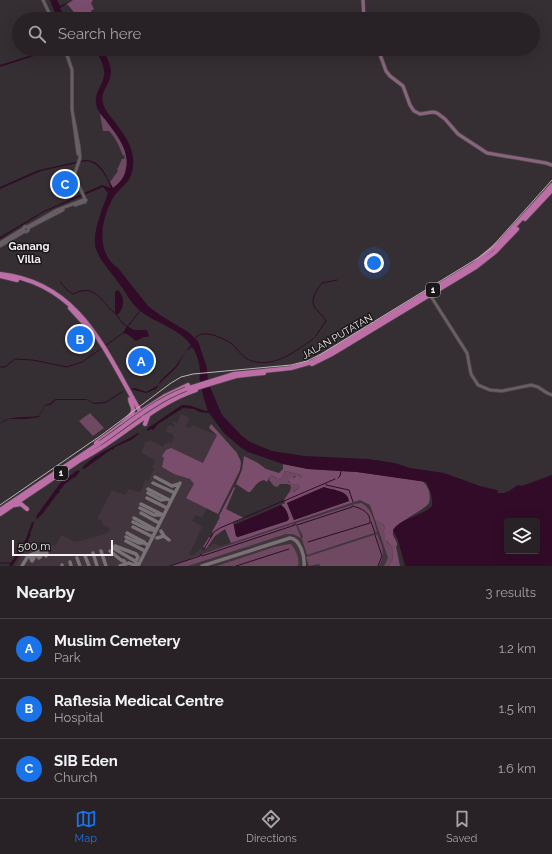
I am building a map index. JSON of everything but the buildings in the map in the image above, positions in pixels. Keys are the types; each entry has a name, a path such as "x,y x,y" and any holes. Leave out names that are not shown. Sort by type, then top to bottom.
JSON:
{"highway":[{"name":"JALAN PUTATAN","path":"100,444 162,402 200,384 242,372 291,368 312,362 430,294 482,260 531,210 552,184"},
{"name":"JALAN PUTATAN","path":"541,199 552,190"},
{"path":"0,275 29,282 52,291 73,307 87,322 132,401 146,417"},
{"name":"JALAN PUTATAN","path":"221,378 295,370 307,366 322,359 397,312"},
{"path":"68,465 70,461 148,406 170,393 200,384"},
{"path":"82,459 100,449 171,400 200,384"},
{"path":"132,401 139,405 148,406"},
{"path":"125,422 133,412 132,401"},
{"path":"140,411 146,417"},
{"path":"145,424 146,417"},
{"name":"1","path":"0,514 82,459 100,444"},
{"name":"1","path":"0,510 100,444"},
{"path":"12,505 21,504 26,509"}],"main road":[{"path":"363,0 364,12"},
{"path":"381,56 386,71 403,86 410,105 417,113 437,113 445,119 458,134 487,153 551,164"}],"street":[{"path":"44,0 49,12"},
{"path":"0,242 24,230 28,230 27,227 84,199 75,177 79,160 78,136 72,110 72,70 67,56"},
{"path":"0,246 24,230"},
{"path":"430,294 467,353 471,374 477,384 487,389 499,391 506,391 531,385 538,387 552,395"}],"shaded area":[{"path":"50,0 57,0 60,6 73,0 60,8 62,12 55,12"},
{"path":"73,0 93,0 91,3 94,9 91,12 74,12 66,4"},
{"path":"29,56 34,56 0,67 0,65"},
{"path":"99,56 106,56 111,69 109,81 103,96 104,106 131,147 133,159 131,176 113,198 105,216 102,235 106,254 148,306 188,332 198,341 207,368 208,382 222,415 241,435 250,442 272,451 304,456 368,459 395,463 410,468 444,473 480,486 497,490 498,493 504,493 518,485 522,486 552,475 552,566 405,566 398,540 393,530 400,523 432,506 432,496 426,482 357,472 308,469 283,464 248,452 224,433 209,413 200,412 194,409 183,408 158,424 153,430 151,429 148,431 148,428 182,405 189,405 208,411 204,400 200,379 200,367 197,357 192,347 186,351 191,345 181,335 149,317 132,303 103,262 96,249 96,229 108,193 103,187 44,212 0,239 0,237 44,211 102,185 111,188 105,175 99,167 86,161 41,171 0,189 0,187 39,170 85,160 96,163 103,170 113,188 120,182 125,171 127,161 126,154 118,136 98,110 96,100 96,96 103,79 103,68"},
{"path":"100,114 120,141 125,150 127,160 126,170 122,179 113,188 110,182 118,171 117,170 125,155 123,156 116,140 109,131 103,131"},
{"path":"118,290 123,299 123,306 117,315 115,312 115,292"},
{"path":"127,326 134,330 147,330 149,336 136,341 127,334 123,333"},
{"path":"83,328 87,332 96,348 85,356 70,331"},
{"path":"186,351 176,368 159,385 160,381 175,367"},
{"path":"159,385 156,389 146,393 130,389 135,388 146,392"},
{"path":"123,391 105,403 94,404 87,400 56,400 50,405 45,406 39,417 9,419 0,424 8,419 39,416 45,405 56,399 86,399 94,403 105,402"},
{"path":"90,413 104,428 93,436 79,421"},
{"path":"181,414 190,418 186,426 190,428 192,425 217,435 204,461 217,468 186,497 207,508 202,518 196,515 192,521 203,527 189,555 194,555 200,549 204,551 214,543 220,546 360,500 370,505 388,558 384,566 15,566 25,551 49,543 55,546 61,535 76,542 108,533 110,528 103,525 103,522 97,518 112,490 125,495 129,489 138,492 141,491 145,480 148,481 154,469 152,467 155,460 141,453 146,441 148,442 150,440 164,447 164,444 170,442 171,444 174,438 172,434 165,431 169,425 174,427 174,421 177,423"},
{"path":"211,424 237,453 241,462 240,470 218,514 186,498 194,484 190,479 174,474 162,467 164,458 162,456 166,450 171,448 203,463 217,435 209,428"},
{"path":"140,433 131,440 115,447 113,450 112,449 84,469 82,468 94,457"},
{"path":"244,456 266,469 279,473 283,469 283,464 308,469 357,472 422,481 428,488 430,500 429,503 421,510 398,525 393,532 397,542 396,546 400,566 389,566 393,559 392,547 385,539 385,534 383,532 385,527 383,524 375,520 370,505 360,500 231,543 225,529 215,536 206,549 203,547 209,537 211,538 212,532 220,517 219,516 234,487 235,488 226,509 244,518 233,523 236,536 238,537 287,521 289,519 285,509 281,505 285,503 284,500 290,491 294,492 300,487 297,484 292,485 288,480 297,475 300,478 302,477 301,475 285,471 282,478 278,479 272,475 267,482 264,480 259,482 250,492 248,492 236,484 242,470","holes":["324,487 349,501 294,520 287,503"]},
{"path":"78,470 80,471 75,478 74,477 65,484 59,491 60,493 58,493 49,505 50,506 48,506 43,513 44,514 37,519 37,515 61,482"},
{"path":"285,471 301,475 302,477 300,478 295,476 288,481 292,485 297,484 300,487 292,493 290,491 291,486 288,484 280,484 277,487 274,486 269,480 270,476 272,475 278,479 282,478"},
{"path":"324,487 343,493 348,497 349,501 294,520 287,503"},
{"path":"361,503 368,508 374,520 377,532 307,555 302,539 303,536 296,523"},
{"path":"281,505 287,513 289,519 287,521 238,537 236,536 234,525"},
{"path":"375,520 383,524 385,527 383,532 387,542 392,547 393,559 389,566 384,566 388,558"},
{"path":"32,522 34,523 30,534 31,536 27,544 12,566 9,566 26,539"},
{"path":"292,524 296,525 301,538 293,534 286,534 188,566 170,566 191,558"},
{"path":"377,534 382,546 383,554 379,566 320,566 319,564 309,566 306,557"},
{"path":"290,544 297,555 298,566 217,566 274,547"}],"waterway":[{"path":"315,337 326,321 315,308 313,304 314,297 322,283 337,280"},
{"path":"60,282 73,294 81,291 93,292 117,315"},
{"path":"128,326 140,311"},
{"path":"116,314 123,324 127,326"},
{"path":"105,346 123,333"},
{"path":"195,338 203,334 210,334 226,340 246,358 261,363 285,357 313,339"},
{"path":"0,367 5,367 15,359 33,360 67,367 82,362 102,348"},
{"path":"338,478 341,471"},
{"path":"284,501 335,479"},
{"path":"326,484 349,490 353,502"},
{"path":"204,549 214,532 220,528 283,501"},
{"path":"297,525 352,506 359,508 369,516 370,523 308,542"},
{"path":"371,522 375,533"},
{"path":"170,566 200,556 201,554 202,556 295,525"},
{"path":"375,535 382,556 378,566"},
{"path":"236,566 289,549"},
{"path":"0,563 11,563"}],"taxiway":[{"path":"155,477 172,486 179,484"},
{"path":"153,483 175,493"},
{"path":"138,566 180,483"},
{"path":"148,489 171,501"},
{"path":"148,493 161,500 166,499"},
{"path":"147,498 167,508"},
{"path":"141,504 163,515"},
{"path":"140,508 154,515 160,515"},
{"path":"141,513 159,523"},
{"path":"134,518 156,530"},
{"path":"133,522 147,529 153,530"},
{"path":"133,527 153,537"},
{"path":"161,531 164,536"},
{"path":"127,533 144,542"},
{"path":"157,538 164,536 169,540"},
{"path":"126,537 139,543 145,543 148,546"},
{"path":"202,566 290,538 297,541 304,558 304,566"},
{"path":"126,541 145,551"},
{"path":"115,546 136,554 138,557 136,561"},
{"path":"113,548 135,561 138,566"},
{"path":"22,566 28,556 46,549 46,556 42,551"},
{"path":"101,551 106,566"},
{"path":"110,551 126,564"},
{"path":"35,553 39,558 41,556 39,552"},
{"path":"93,553 97,566"},
{"path":"28,556 30,556 32,561 34,558 33,554"},
{"path":"85,556 89,566"},
{"path":"77,558 80,566"},
{"path":"70,562 71,566"},
{"path":"120,566 129,563 136,566"}],"railway":[{"path":"0,505 103,434 181,377 193,374 291,365 307,361 321,354 478,258 491,248 552,180"}],"place":[{"name":"SIB Eden","path":"65,184"},
{"name":"Raflesia Medical Centre","path":"80,339"},
{"name":"Muslim Cemetery","path":"141,361"}],"district":[{"name":"Ganang Villa","path":"29,252"}]}
